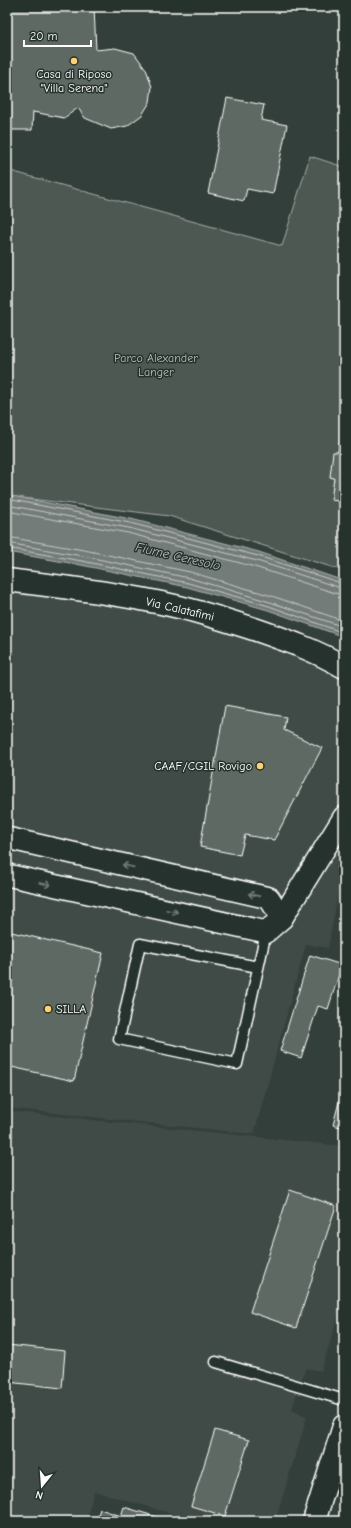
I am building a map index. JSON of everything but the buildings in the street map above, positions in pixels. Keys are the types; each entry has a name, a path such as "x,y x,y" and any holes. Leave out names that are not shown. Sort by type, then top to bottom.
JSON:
{"main road":[{"name":"Via Calatafimi","path":"7,580 124,596 178,606 303,646 326,656 344,667"},
{"path":"314,1521 344,1426"}],"street":[{"path":"7,875 266,932 282,918 344,817"},
{"path":"7,838 269,898 282,918"}],"lane":[{"path":"258,968 140,944 119,1040 237,1064 266,932"},
{"path":"216,1362 344,1400"}],"shaded area":[{"path":"7,587 75,598 219,626 259,637 344,676 344,894 338,893 328,948 306,944 254,1134 7,1108"},
{"path":"7,1111 344,1146 344,1297 321,1371 306,1368 299,1386 292,1409 307,1417 275,1521 197,1521 94,1491 86,1521 7,1521"},
{"path":"344,1493 344,1521 335,1521"}],"green space":[{"name":"Parco Alexander Langer","path":"310,156 344,167 344,571 169,516 7,496 7,170 282,246"}],"water":[{"name":"Fiume Ceresolo","path":"7,495 131,519 259,552 344,581 344,637 268,610 187,587 81,565 7,552"}],"place":[{"name":"Casa di Riposo \"Villa Serena\"","path":"74,61"},
{"name":"CAAF/CGIL Rovigo","path":"260,766"},
{"name":"SILLA","path":"48,1009"}]}
